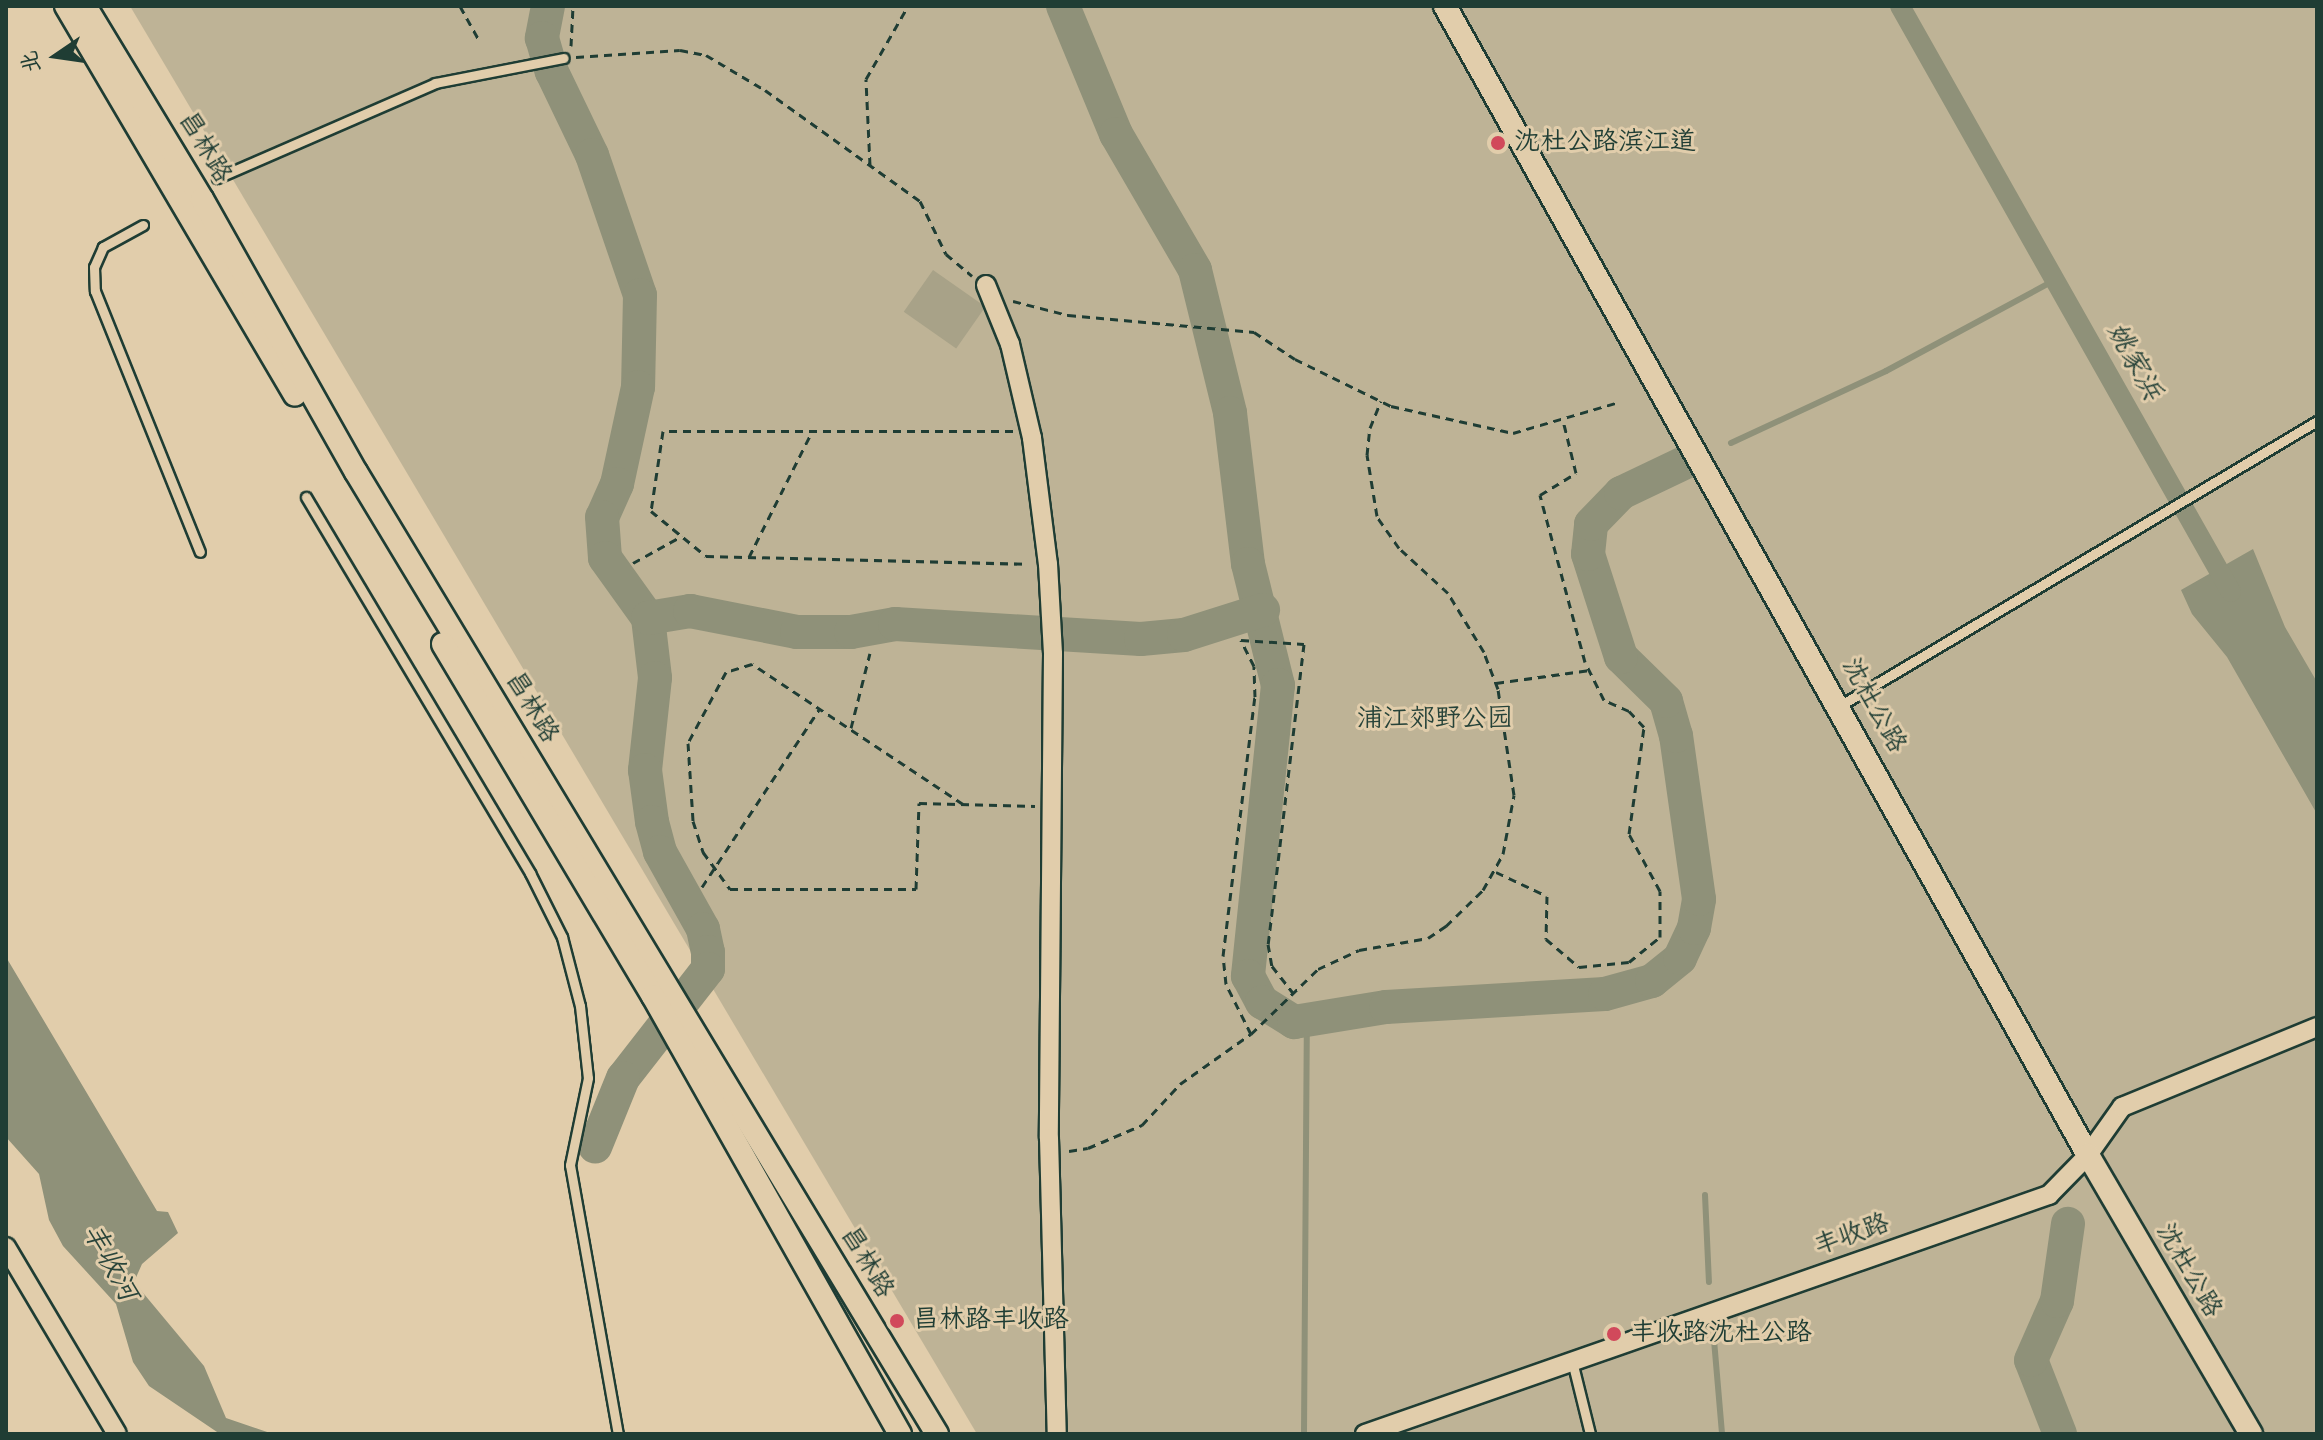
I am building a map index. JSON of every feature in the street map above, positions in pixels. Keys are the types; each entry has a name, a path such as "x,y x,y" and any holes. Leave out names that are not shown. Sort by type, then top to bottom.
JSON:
{"street":[{"name":"昌林路","path":"66,6 658,988"},
{"name":"昌林路","path":"85,6 202,199 356,472 688,1040 900,1434"},
{"name":"沈杜公路","path":"1445,6 1841,705 2088,1155 2251,1434"},
{"path":"986,285 1010,344 1030,431 1048,564 1050,1153 1057,1434"},
{"name":"丰收路","path":"1365,1434 2049,1195 2088,1155 2122,1107 2317,1027"},
{"name":"昌林路","path":"688,1040 937,1434"},
{"path":"6,1247 117,1434"}],"lane":[{"path":"217,178 435,83 535,60 567,58"},
{"path":"143,225 103,247 94,267 95,291 200,552"},
{"path":"1841,705 2317,421"},
{"path":"306,497 530,873 562,937 580,1006 588,1078 570,1165 618,1434"},
{"path":"1572,1361 1590,1434"}],"path":[{"path":"460,6 480,42"},
{"path":"573,6 567,58 680,50 706,55 920,201 946,254 986,285 1017,303 1068,315 1254,332 1381,401 1513,433 1619,402"},
{"path":"870,165 866,79 908,6"},
{"path":"1050,1153 1088,1148 1142,1125 1180,1084 1252,1033 1318,969 1359,950 1428,938 1463,912 1495,871 1510,827 1514,795 1496,683 1448,593 1399,548 1377,516 1367,455 1370,428 1381,401"},
{"path":"1495,871 1547,896 1546,939 1579,967 1629,962 1660,937 1660,891 1629,834 1644,727 1629,711 1604,700 1590,670 1540,495 1576,473 1563,420"},
{"path":"1030,431 663,431 651,511 706,556 1048,564"},
{"path":"749,557 812,431"},
{"path":"633,563 682,536"},
{"path":"1252,1033 1226,984 1223,956 1255,697 1254,666 1241,640 1304,644 1268,944 1272,966 1293,993"},
{"path":"851,728 870,653"},
{"path":"963,804 752,664 726,672 688,743 693,821 703,852 730,889 916,889 919,803 963,804 1051,806"},
{"path":"1496,683 1590,670"},
{"path":"702,887 820,708"}],"green space":[{"name":"浦江郊野公园","path":"130,6 2317,6 2317,1434 977,1434"}],"water":[{"path":"2253,549 2285,627 2317,682 2317,814 2227,657 2192,614 2181,590"},
{"name":"丰收河","path":"6,957 157,1211 168,1212 178,1233 142,1264 134,1282 204,1366 226,1418 273,1434 220,1434 149,1386 133,1362 116,1304 63,1246 49,1220 39,1174 6,1137"}],"building":[{"path":"933,270 985,307 956,348 904,312"}],"waterway":[{"path":"548,6 542,38 552,72 592,155 640,295 638,387 617,484 602,517 605,558 648,618 655,678 645,770 652,822 660,852 703,929 708,952 708,969 623,1078 595,1147"},
{"path":"1063,6 1116,134 1195,270 1230,413 1248,564 1278,685 1248,976 1262,1002 1294,1022 1386,1007 1605,994 1652,981 1680,958 1694,928 1699,899 1676,736 1666,701 1621,657 1588,554 1591,524 1621,493 1686,462"},
{"name":"姚家浜","path":"1900,6 2231,592"},
{"path":"1731,443 1886,371 2055,280"},
{"path":"648,618 690,611 797,632 851,632 895,624 1141,639 1184,635 1263,610"},
{"path":"1304,1434 1307,1020"},
{"path":"1705,1195 1709,1282"},
{"path":"2060,1434 2031,1360 2057,1301 2068,1224"},
{"path":"1714,1340 1722,1434"}],"place":[{"name":"沈杜公路滨江道","path":"1498,143"},
{"name":"昌林路丰收路","path":"897,1321"},
{"name":"丰收路沈杜公路","path":"1614,1334"}]}
